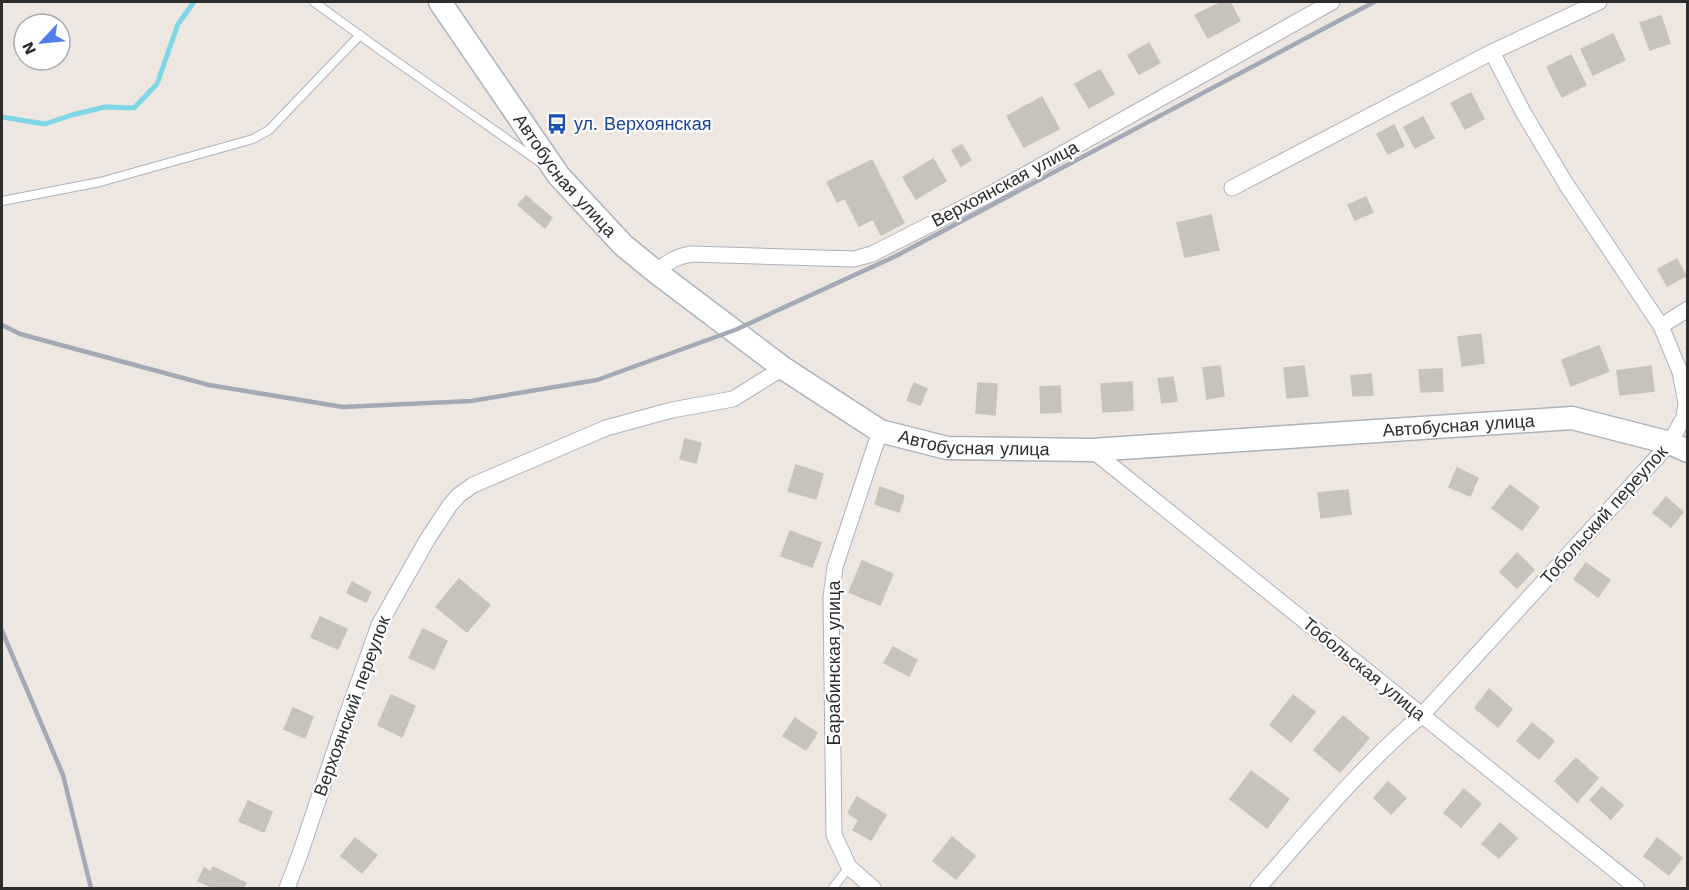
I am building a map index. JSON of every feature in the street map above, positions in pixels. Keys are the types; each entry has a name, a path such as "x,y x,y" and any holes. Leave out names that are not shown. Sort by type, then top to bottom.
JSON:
{"street":[{"name":"Автобусная улица","path":"440,2 559,176 623,244 656,272 783,368 880,431 947,448 1092,450 1572,418 1679,447"},
{"name":"Верхоянская улица","path":"656,272 663,265 681,255 692,254 854,259 872,254 996,191 1332,2"},
{"path":"1232,188 1492,52 1599,2"},
{"name":"Тобольский переулок","path":"1258,888 1338,796 1398,735 1422,715 1679,447 1686,403 1680,372 1661,326 1566,184 1523,112 1492,52"},
{"path":"1661,326 1688,309"},
{"name":"Верхоянский переулок","path":"287,888 379,625 427,540 459,495 473,485 606,428 672,410 733,399 783,368"},
{"name":"Барабинская улица","path":"873,888 849,867 834,835 831,597 835,567 880,431"},
{"name":"Тобольская улица","path":"1092,450 1637,888"}],"lane":[{"path":"314,2 559,176"},
{"path":"2,201 100,182 253,139 269,130 360,35"},
{"path":"833,888 849,867"}],"building":[{"path":"1222,2 1230,2 1240,21 1208,38 1195,15"},
{"path":"1661,16 1670,43 1650,50 1640,23"},
{"path":"1613,34 1625,60 1593,75 1581,49"},
{"path":"1149,43 1160,63 1139,74 1128,55"},
{"path":"1571,55 1586,85 1562,97 1547,67"},
{"path":"1100,70 1114,94 1089,108 1075,84"},
{"path":"1471,93 1484,119 1465,129 1451,103"},
{"path":"1042,97 1059,129 1024,147 1007,116"},
{"path":"1423,117 1434,138 1415,148 1404,127"},
{"path":"1394,125 1404,146 1388,154 1377,134"},
{"path":"962,145 971,160 961,166 952,150"},
{"path":"933,159 946,181 916,199 903,177"},
{"path":"872,160 904,223 881,235 873,219 859,226 845,198 837,202 827,182"},
{"path":"526,196 552,218 545,228 518,205"},
{"path":"1366,197 1373,212 1355,220 1348,205"},
{"path":"1211,215 1219,250 1185,257 1177,223"},
{"path":"1677,259 1686,276 1667,286 1658,269"},
{"path":"1481,334 1484,363 1462,366 1458,337"},
{"path":"1599,346 1609,371 1571,386 1562,360"},
{"path":"1220,366 1224,396 1207,399 1203,368"},
{"path":"1304,366 1308,396 1287,398 1284,368"},
{"path":"1651,366 1654,391 1620,395 1617,371"},
{"path":"1442,369 1443,391 1421,392 1419,370"},
{"path":"1371,374 1373,395 1353,396 1351,376"},
{"path":"1173,377 1177,401 1162,403 1158,379"},
{"path":"1132,382 1133,410 1103,412 1101,384"},
{"path":"914,383 927,389 920,405 907,400"},
{"path":"978,383 997,384 995,415 976,413"},
{"path":"1060,386 1061,412 1041,413 1040,387"},
{"path":"685,439 701,443 696,463 680,459"},
{"path":"796,465 823,474 816,499 788,491"},
{"path":"1457,468 1478,478 1470,496 1449,487"},
{"path":"1510,485 1539,507 1522,530 1492,508"},
{"path":"880,487 904,496 899,512 875,504"},
{"path":"1348,490 1351,514 1321,518 1318,493"},
{"path":"1666,497 1683,512 1671,527 1653,513"},
{"path":"790,531 821,543 812,567 781,556"},
{"path":"1517,553 1534,570 1517,588 1500,572"},
{"path":"862,561 893,574 880,605 849,592"},
{"path":"1586,563 1610,580 1598,597 1574,579"},
{"path":"459,579 490,605 467,632 436,607"},
{"path":"352,582 371,592 366,602 347,593"},
{"path":"320,617 347,629 338,649 311,637"},
{"path":"423,629 447,641 434,669 409,658"},
{"path":"893,647 917,660 909,676 884,663"},
{"path":"1489,689 1512,709 1498,727 1475,708"},
{"path":"391,695 415,706 402,737 378,725"},
{"path":"1293,695 1315,712 1291,742 1270,725"},
{"path":"293,708 313,717 305,738 284,729"},
{"path":"1343,716 1369,738 1340,772 1314,750"},
{"path":"795,718 817,733 806,750 783,736"},
{"path":"1532,723 1554,741 1539,759 1517,741"},
{"path":"1576,758 1598,778 1577,802 1555,781"},
{"path":"1251,771 1289,799 1267,828 1230,799"},
{"path":"1388,782 1406,798 1391,814 1374,798"},
{"path":"1602,787 1623,805 1611,819 1590,800"},
{"path":"1464,789 1481,804 1461,827 1444,813"},
{"path":"857,797 886,815 871,840 853,830 859,820 848,813"},
{"path":"248,801 272,812 264,832 239,821"},
{"path":"1500,823 1517,838 1499,858 1482,844"},
{"path":"952,837 975,856 956,879 933,861"},
{"path":"355,838 377,855 362,873 341,856"},
{"path":"1657,838 1682,858 1669,875 1644,856"},
{"path":"213,867 246,883 243,888 214,888 198,881 204,868 211,872"}],"waterway":[{"path":"2,117 45,124 105,107 134,108 157,84 178,24 194,2"}],"railway":[{"path":"2,325 20,334 209,385 343,407 471,401 597,380 735,330 896,256 1374,2"},
{"path":"2,631 63,775 91,888"}],"place":[{"name":"ул. Верхоянская","path":"557,124"}]}
